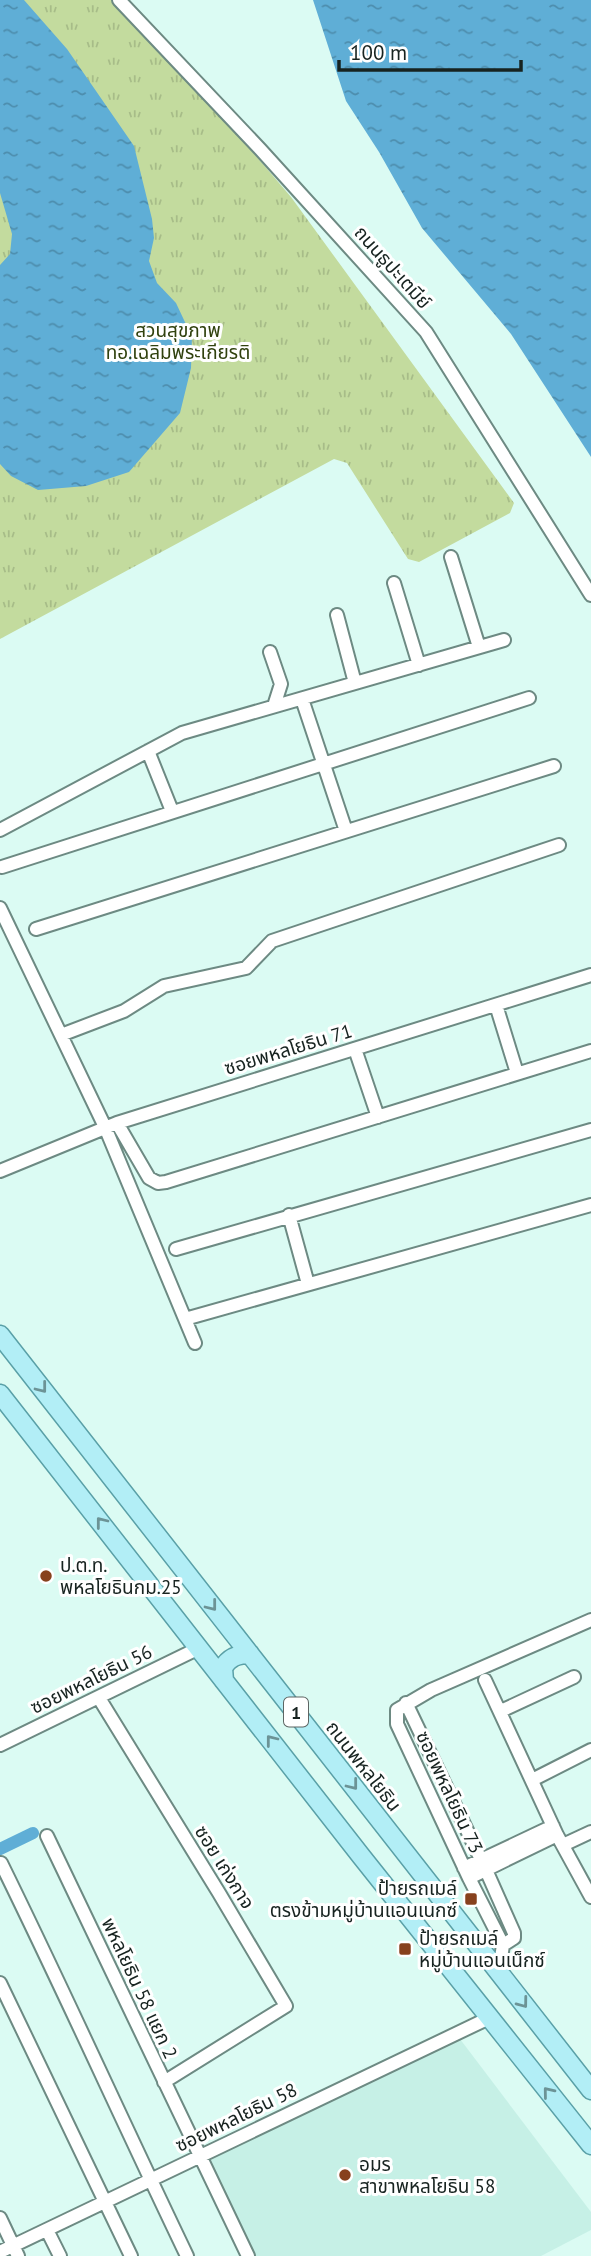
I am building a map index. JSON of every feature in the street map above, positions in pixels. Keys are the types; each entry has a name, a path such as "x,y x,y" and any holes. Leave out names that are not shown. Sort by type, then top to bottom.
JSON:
{"main road":[{"name":"ถนนพหลโยธิน","path":"0,1335 591,2090"},
{"name":"1","path":"0,1394 591,2145"},
{"path":"224,1681 223,1668 230,1658 250,1654"}],"street":[{"name":"ถนนธูปะเตมีย์","path":"119,0 260,149 426,332 591,595"},
{"path":"451,557 479,647"},
{"path":"394,583 419,664"},
{"path":"337,615 355,683"},
{"path":"0,830 182,733 504,640"},
{"path":"270,652 281,684 274,706"},
{"path":"2,867 529,698"},
{"path":"302,699 346,831"},
{"path":"148,751 172,811"},
{"path":"36,929 554,766"},
{"path":"61,1035 124,1011 164,986 246,968 272,941 559,845"},
{"path":"0,908 61,1035 111,1125 149,1178 158,1183 591,1051"},
{"name":"ซอยพหลโยธิน 71","path":"0,1171 111,1125 591,975"},
{"path":"496,1005 517,1073"},
{"path":"355,1049 378,1117"},
{"path":"111,1125 195,1343"},
{"path":"176,1249 591,1130"},
{"path":"185,1319 591,1205"},
{"path":"289,1215 308,1284"},
{"path":"494,1967 501,1958 503,1945 514,1938 514,1933 406,1703 591,1620"},
{"name":"ซอยพหลโยธิน 56","path":"0,1745 198,1648"},
{"path":"501,1711 574,1677"},
{"path":"485,1680 558,1835 591,1897"},
{"name":"ซอย เก่งกาจ","path":"99,1698 286,2006 164,2082"},
{"name":"ซอยพหลโยธิน 73","path":"406,1703 397,1710 397,1724 466,1873 503,1945"},
{"path":"532,1780 591,1750"},
{"path":"466,1873 558,1835 591,1832"},
{"name":"พหลโยธิน 58 แยก 2","path":"47,1836 248,2256"},
{"path":"1,1863 187,2256"},
{"path":"0,1983 131,2256"},
{"name":"ซอยพหลโยธิน 58","path":"0,2252 16,2251 47,2230 489,2018"},
{"path":"0,2218 16,2251"},
{"path":"47,2230 60,2256"}],"shaded area":[{"path":"460,2039 591,2212 591,2230 541,2256 253,2256 206,2159"}],"green space":[{"name":"สวนสุขภาพ ทอ.เฉลิมพระเกียรติ","path":"0,0 120,0 291,197 514,503 510,513 419,562 408,559 347,463 334,459 0,639"}],"water":[{"path":"0,0 24,0 67,49 134,146 152,219 154,238 149,261 157,283 176,303 192,337 191,368 180,413 129,472 86,486 38,490 11,476 0,464 0,265 10,254 12,234 0,193"},
{"path":"313,0 591,0 591,457 511,334 422,228 379,152 346,101"}],"waterway":[{"path":"0,1849 33,1833"}],"place":[{"name":"ป.ต.ท. พหลโยธินกม.25","path":"46,1576"},
{"name":"ป้ายรถเมล์ ตรงข้ามหมู่บ้านแอนเนกซ์","path":"471,1899"},
{"name":"ป้ายรถเมล์ หมู่บ้านแอนเน็กซ์","path":"405,1949"},
{"name":"อมร สาขาพหลโยธิน 58","path":"345,2175"}]}
